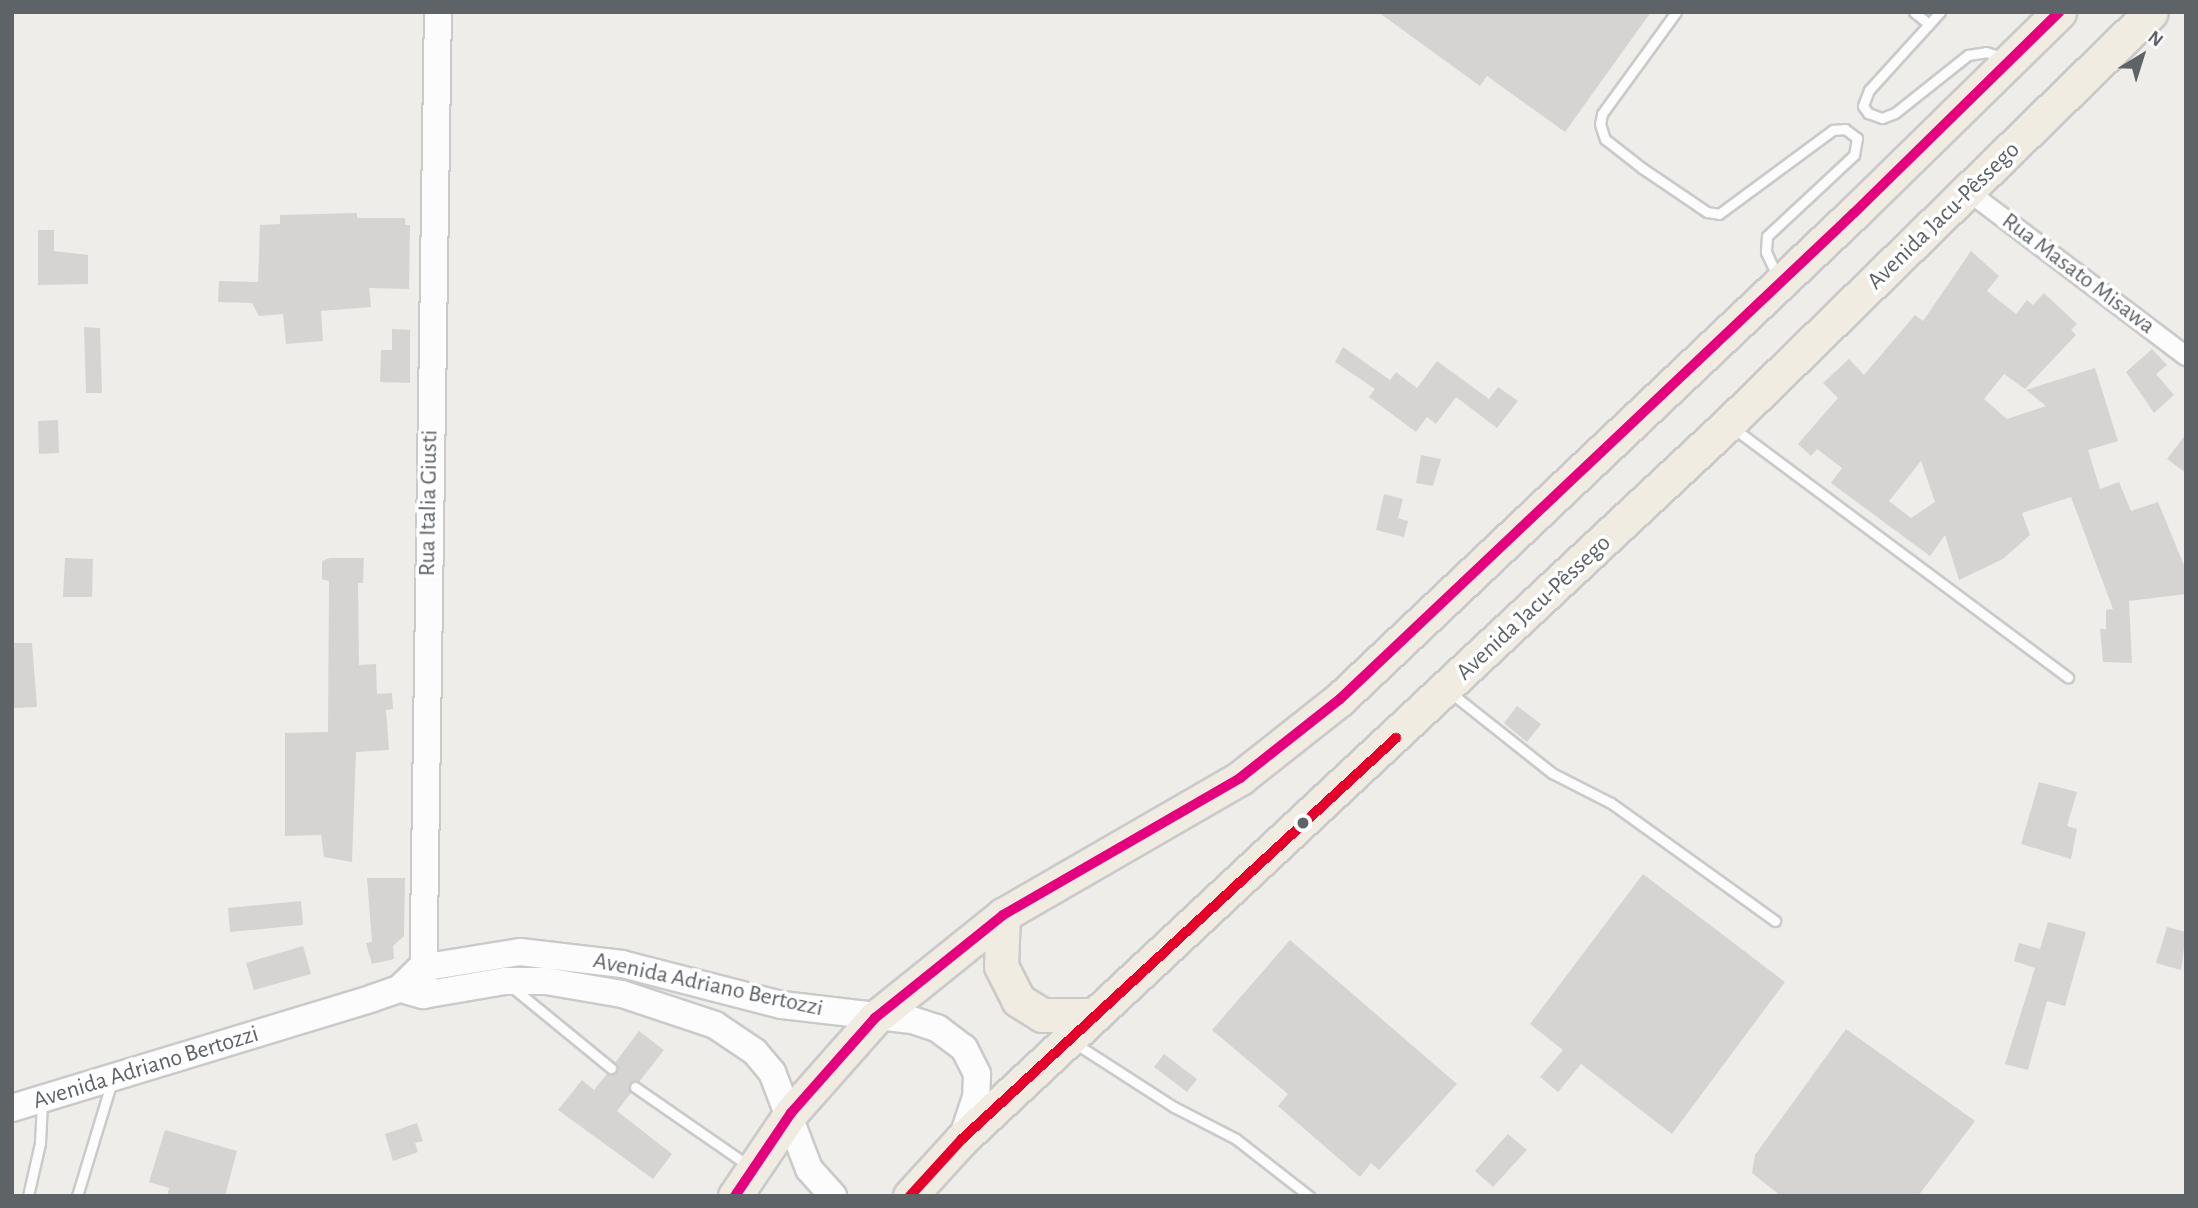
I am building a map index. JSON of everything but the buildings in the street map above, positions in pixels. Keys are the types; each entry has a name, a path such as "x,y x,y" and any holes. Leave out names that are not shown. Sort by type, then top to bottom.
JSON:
{"highway":[{"path":"744,1182 791,1114 875,1018 1003,915 1240,778 1340,699 1780,283 2058,12"},
{"name":"Avenida Jacu-Pêssego","path":"910,1196 962,1139 1447,690 1728,424 2151,12"},
{"path":"1003,915 1001,967 1017,1000 1042,1014 1095,1015"}],"main road":[{"name":"Rua Italia Giusti","path":"421,968 438,12"},
{"name":"Avenida Adriano Bertozzi","path":"411,992 421,968 499,953 547,954 622,964 782,1005 875,1018 912,1020 937,1028 970,1056 977,1074 976,1097 962,1139"},
{"name":"Avenida Adriano Bertozzi","path":"12,1108 411,992 505,981 588,987 664,1006 715,1025 764,1060 791,1114 809,1169 833,1196"}],"street":[{"name":"Rua Masato Misawa","path":"1969,192 2186,356"}],"lane":[{"path":"1676,12 1602,114 1600,124 1605,139 1642,168 1702,209 1719,214 1833,130 1845,129 1857,138 1854,155 1766,236 1766,253 1780,283"},
{"path":"1914,12 1929,24"},
{"path":"1940,12 1869,90 1863,106 1868,113 1882,118 1895,113 1968,55 1986,52 2010,61"},
{"path":"1728,424 2068,677"},
{"path":"1447,690 1467,710 1552,773 1611,803 1775,921"},
{"path":"505,981 611,1068"},
{"path":"1069,1039 1174,1107 1236,1139 1309,1196"},
{"path":"78,1196 113,1079"},
{"path":"635,1087 744,1182"},
{"path":"28,1196 40,1143 42,1100"}],"transit line":[{"path":"735,1196 791,1113 875,1018 1003,915 1240,778 1340,699 1854,213 2059,12"},
{"path":"910,1196 962,1139 1396,738"}]}
